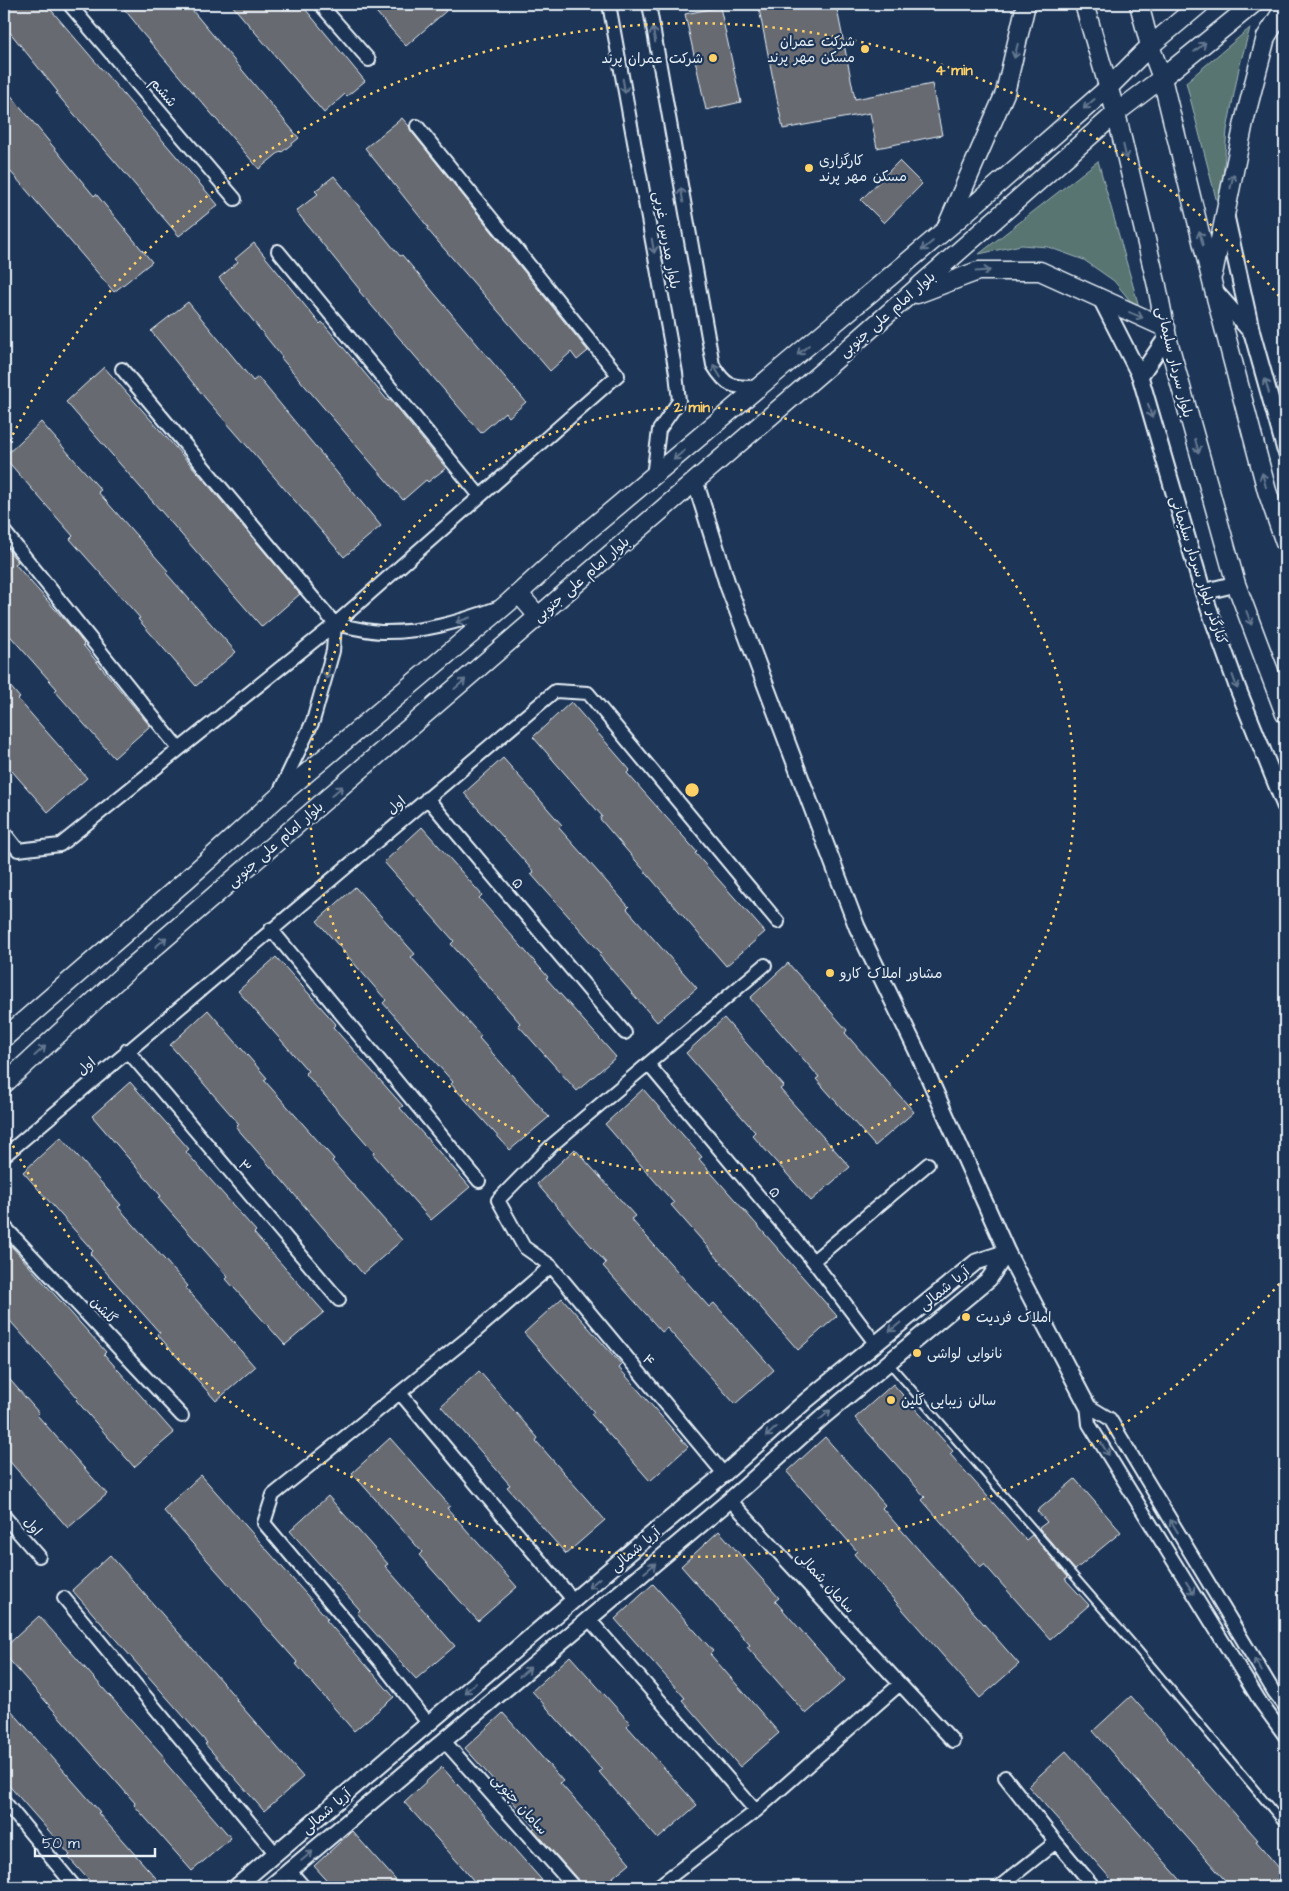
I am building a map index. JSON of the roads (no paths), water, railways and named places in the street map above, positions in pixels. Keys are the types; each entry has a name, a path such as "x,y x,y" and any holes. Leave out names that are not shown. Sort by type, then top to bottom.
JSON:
{"main road":[{"path":"945,231 1005,93 1026,4"},
{"name":"بلوار سردار سلیمانی","path":"1084,4 1116,113 1166,332 1236,584 1285,714"},
{"path":"1139,4 1150,46 1162,78 1213,285 1267,491 1285,543"},
{"name":"بلوار امام علی جنوبی","path":"4,1038 277,798 514,598 653,476 945,231 1108,88 1150,46 1200,4"},
{"name":"بلوار امام علی جنوبی","path":"4,1084 126,972 905,299 1116,113 1253,4"},
{"path":"1213,285 1225,213 1244,122 1266,37 1285,7"},
{"path":"905,299 978,271 1040,271 1166,332"},
{"path":"514,598 538,616"}],"street":[{"name":"ششم","path":"69,4 235,199"},
{"path":"320,4 369,60"},
{"name":"بلوار مدرس غربی","path":"610,4 676,373 678,401 659,430 653,476"},
{"name":"بلوار مدرس غربی","path":"648,4 713,365 723,381 739,387 759,387"},
{"path":"4,832 18,850 60,845 335,624 618,375 417,126"},
{"path":"1225,213 1252,333 1285,450"},
{"path":"278,251 480,496"},
{"path":"1213,285 1252,333"},
{"name":"کنارگذر بلوار سردار سلیمانی","path":"1101,299 1140,376 1203,592 1238,689 1285,806"},
{"path":"1140,376 1166,332"},
{"path":"122,369 335,624 380,632 420,630 459,622 514,598"},
{"path":"695,481 728,586 857,926 916,1049 1007,1252 1087,1405 1089,1424 1261,1703 1285,1736"},
{"path":"4,531 179,749"},
{"path":"1203,592 1236,584"},
{"path":"277,798 313,721 333,651 335,624"},
{"name":"اول","path":"4,1156 127,1050 555,691 588,693 778,922"},
{"name":"۵","path":"427,798 625,1033"},
{"path":"271,930 479,1181"},
{"path":"648,1064 766,964"},
{"name":"۳","path":"127,1050 340,1300"},
{"name":"۵","path":"648,1064 813,1261 875,1343"},
{"name":"۴","path":"648,1064 552,1145 498,1200 524,1247 551,1266 724,1474"},
{"path":"813,1261 928,1164"},
{"name":"گلشن","path":"4,1226 182,1416"},
{"name":"آریا شمالی","path":"236,1887 724,1474 807,1400 875,1343 976,1262 1007,1252"},
{"name":"آریا شمالی","path":"270,1887 730,1500 824,1416 989,1279 1007,1252"},
{"path":"444,1741 264,1523 273,1495 469,1337 551,1266"},
{"path":"400,1393 574,1601"},
{"path":"1087,1405 1110,1419 1274,1692 1285,1706"},
{"name":"سامان شمالی","path":"730,1500 952,1741"},
{"name":"اول","path":"4,1516 39,1556"},
{"path":"64,1598 276,1854"},
{"path":"589,1619 756,1811"},
{"path":"656,1887 756,1811 900,1684"},
{"name":"سامان جنوبی","path":"444,1741 574,1887"},
{"path":"1005,1777 1094,1887"},
{"path":"4,1801 75,1887"},
{"path":"999,1887 1056,1842"},
{"path":"290,1870 304,1887"}],"lane":[{"path":"889,1362 1139,1651 1285,1825"}],"place":[{"name":"شرکت عمران مسکن مهر پرند","path":"865,49"},
{"name":"شرکت عمران پرند","path":"713,58"},
{"name":"کارگزاری مسکن مهر پرند","path":"809,168"},
{"name":"مشاور املاک کارو","path":"830,973"},
{"name":"املاک فردیت","path":"966,1317"},
{"name":"نانوایی لواشی","path":"917,1353"},
{"name":"سالن زیبایی گلین","path":"891,1400"}]}
